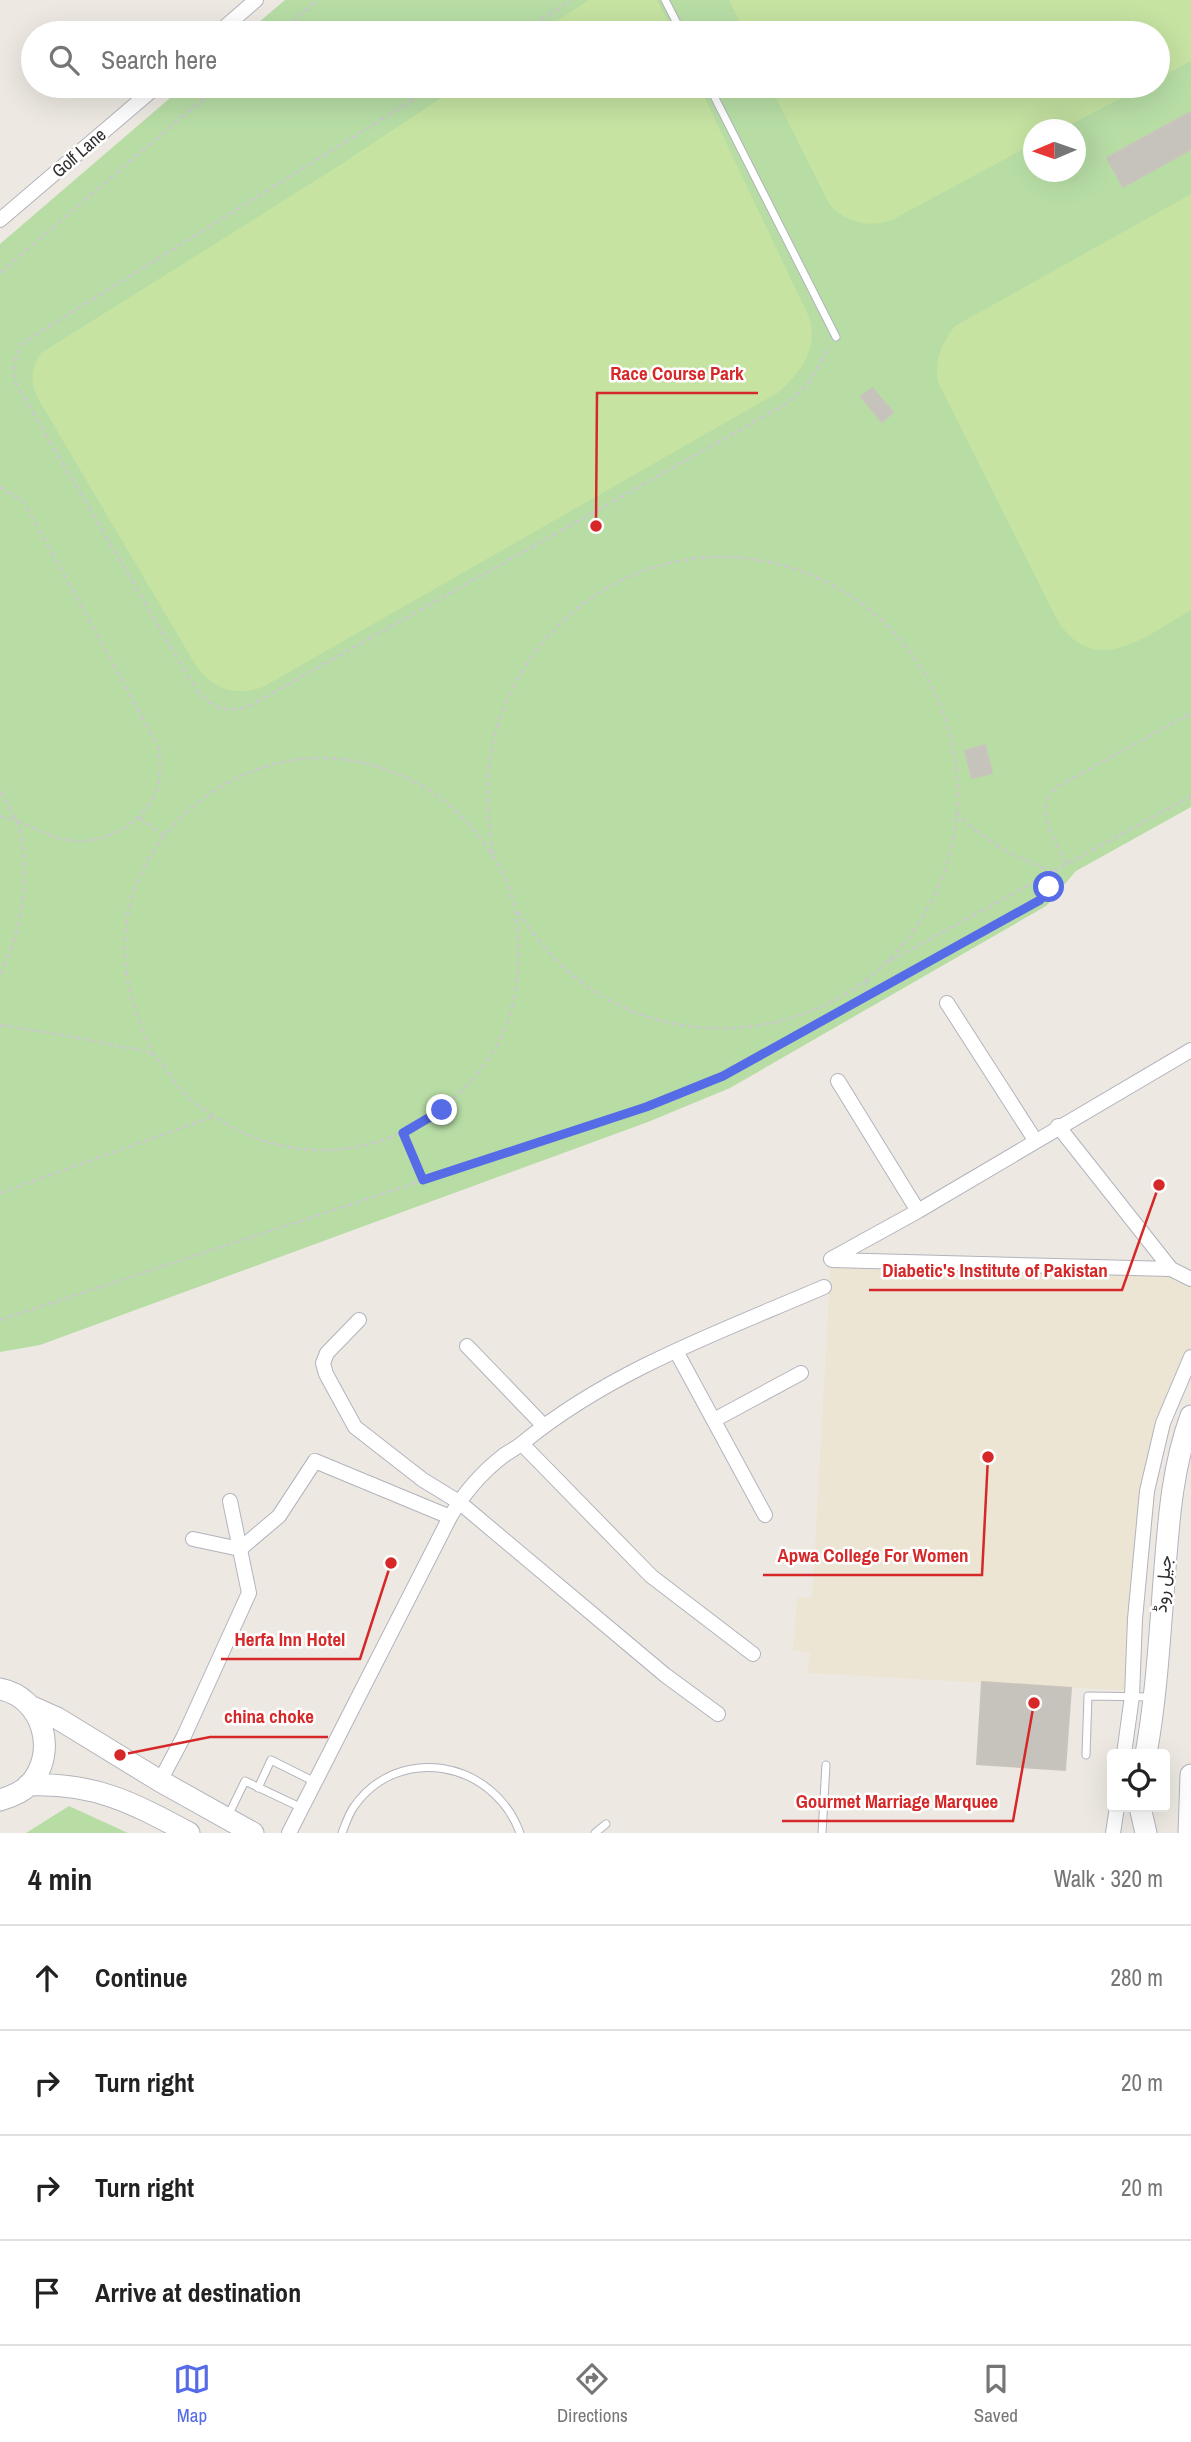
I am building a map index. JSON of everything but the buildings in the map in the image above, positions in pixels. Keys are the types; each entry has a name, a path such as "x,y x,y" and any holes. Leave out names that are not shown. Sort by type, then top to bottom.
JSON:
{"main road":[{"name":"جیل روڈ","path":"1147,1749 1154,1697 1169,1509 1177,1466 1191,1416"},
{"path":"0,1689 18,1696 30,1706 40,1720 44,1737 44,1755 38,1771 28,1785 14,1796 0,1801"},
{"path":"30,1706 57,1718 160,1781 253,1833"},
{"path":"1189,1833 1191,1775"},
{"path":"28,1785 56,1784 103,1792 146,1810 189,1833"},
{"path":"1133,1833 1138,1812"},
{"path":"1140,1812 1146,1833"}],"street":[{"path":"232,21 256,0"},
{"name":"Golf Lane","path":"0,220 143,98"},
{"path":"947,1003 1035,1140"},
{"path":"1191,1050 918,1211 831,1259 1171,1269 1191,1279"},
{"path":"838,1081 918,1211"},
{"path":"1059,1126 1171,1269"},
{"path":"289,1833 450,1517 459,1502 485,1472 543,1426 609,1384 676,1351 824,1287"},
{"path":"359,1320 327,1353 323,1363 326,1374 355,1427 423,1479 459,1502 665,1675 718,1714"},
{"path":"467,1346 543,1426"},
{"path":"676,1351 765,1515"},
{"path":"1125,1749 1132,1696 1135,1619 1147,1492 1163,1423 1191,1357"},
{"path":"714,1420 801,1373"},
{"path":"523,1444 651,1576 753,1654"},
{"path":"240,1549 279,1516 315,1461 450,1517"},
{"path":"160,1781 184,1736 249,1593 230,1501"},
{"path":"193,1539 240,1549"},
{"path":"1113,1833 1115,1812"}],"lane":[{"path":"665,0 676,21"},
{"path":"715,98 836,337"},
{"path":"1086,1755 1088,1696 1154,1697"},
{"path":"258,1788 271,1760 315,1782"},
{"path":"822,1833 826,1765"},
{"path":"342,1833 353,1809 373,1787 399,1773 428,1767 458,1771 484,1784 506,1804 522,1832"},
{"path":"227,1818 245,1781 302,1808"},
{"path":"595,1833 606,1824"}],"path":[{"path":"293,21 318,0"},
{"path":"538,21 572,0"},
{"path":"0,274 204,98"},
{"path":"416,98 21,344 14,363 15,382 194,686 206,701 230,710 243,709 255,703 786,404 807,384 836,337"},
{"path":"0,487 24,502 159,748 158,786 151,802 139,818 107,836 68,840 0,816"},
{"path":"493,853 487,797 492,748 506,701 530,658 562,621 602,591 646,570 694,559 743,558 792,568 837,587 877,615 903,642 924,672 945,717 956,765 957,814 953,839 939,886 915,929 887,962 867,980 822,1008 775,1024 726,1030 677,1025 631,1011 588,987 551,955 516,909"},
{"path":"1066,863 1045,819 1048,795 1055,788 1191,713"},
{"path":"313,758 355,761 387,770 438,793 468,821 493,853 508,881 516,909 520,954 515,999 499,1042 475,1079 442,1110 403,1133 365,1146 326,1151 286,1147 247,1136 212,1117 179,1089 153,1054 134,1012 125,966 127,919 140,874 164,835 196,803 228,782 272,765 313,758"},
{"path":"0,790 17,821 21,835 22,915 10,955 0,974"},
{"path":"887,962 1191,796"},
{"path":"957,814 1009,853 1053,872"},
{"path":"139,818 164,835"},
{"path":"0,1320 646,1107 723,1076 1040,900 1049,887 1053,872"},
{"path":"867,980 865,989 869,995"},
{"path":"0,1025 79,1037 153,1054"},
{"path":"0,1193 212,1117"},
{"path":"403,1133 423,1180"}],"shaded area":[{"path":"831,1259 1171,1269 1191,1279 1191,1357 1147,1492 1133,1691 807,1673 810,1652 793,1651 797,1598 812,1597"}],"green space":[{"path":"285,0 1191,0 1191,807 1076,871 1046,906 730,1088 648,1122 40,1345 0,1352 0,244 170,98 1170,98 1170,21 260,21"},
{"path":"589,0 657,0 668,21 557,21"},
{"path":"729,0 1191,0 1191,61 1170,72 1170,21 739,21"},
{"path":"441,98 705,98 809,317 812,339 806,359 779,392 263,687 234,691 216,685 201,673 195,664 40,402 34,389 33,371 41,353 334,169"},
{"path":"776,98 1122,98 1081,119 1023,119 1023,149 892,220 866,224 851,220 830,205"},
{"path":"1191,194 1191,610 1124,646 1106,650 1090,648 1074,640 1059,623 938,382 938,359 955,326"},
{"path":"69,1806 128,1833 26,1833"}],"place":[{"name":"Race Course Park","path":"596,526"},
{"name":"Diabetic's Institute of Pakistan","path":"1159,1185"},
{"name":"Apwa College For Women","path":"988,1457"},
{"name":"Herfa Inn Hotel","path":"391,1563"},
{"name":"Gourmet Marriage Marquee","path":"1034,1703"},
{"name":"china choke","path":"120,1755"}],"route":[{"path":"442,1110 403,1133 423,1180 646,1107 723,1076 1040,900 1049,887"}]}
